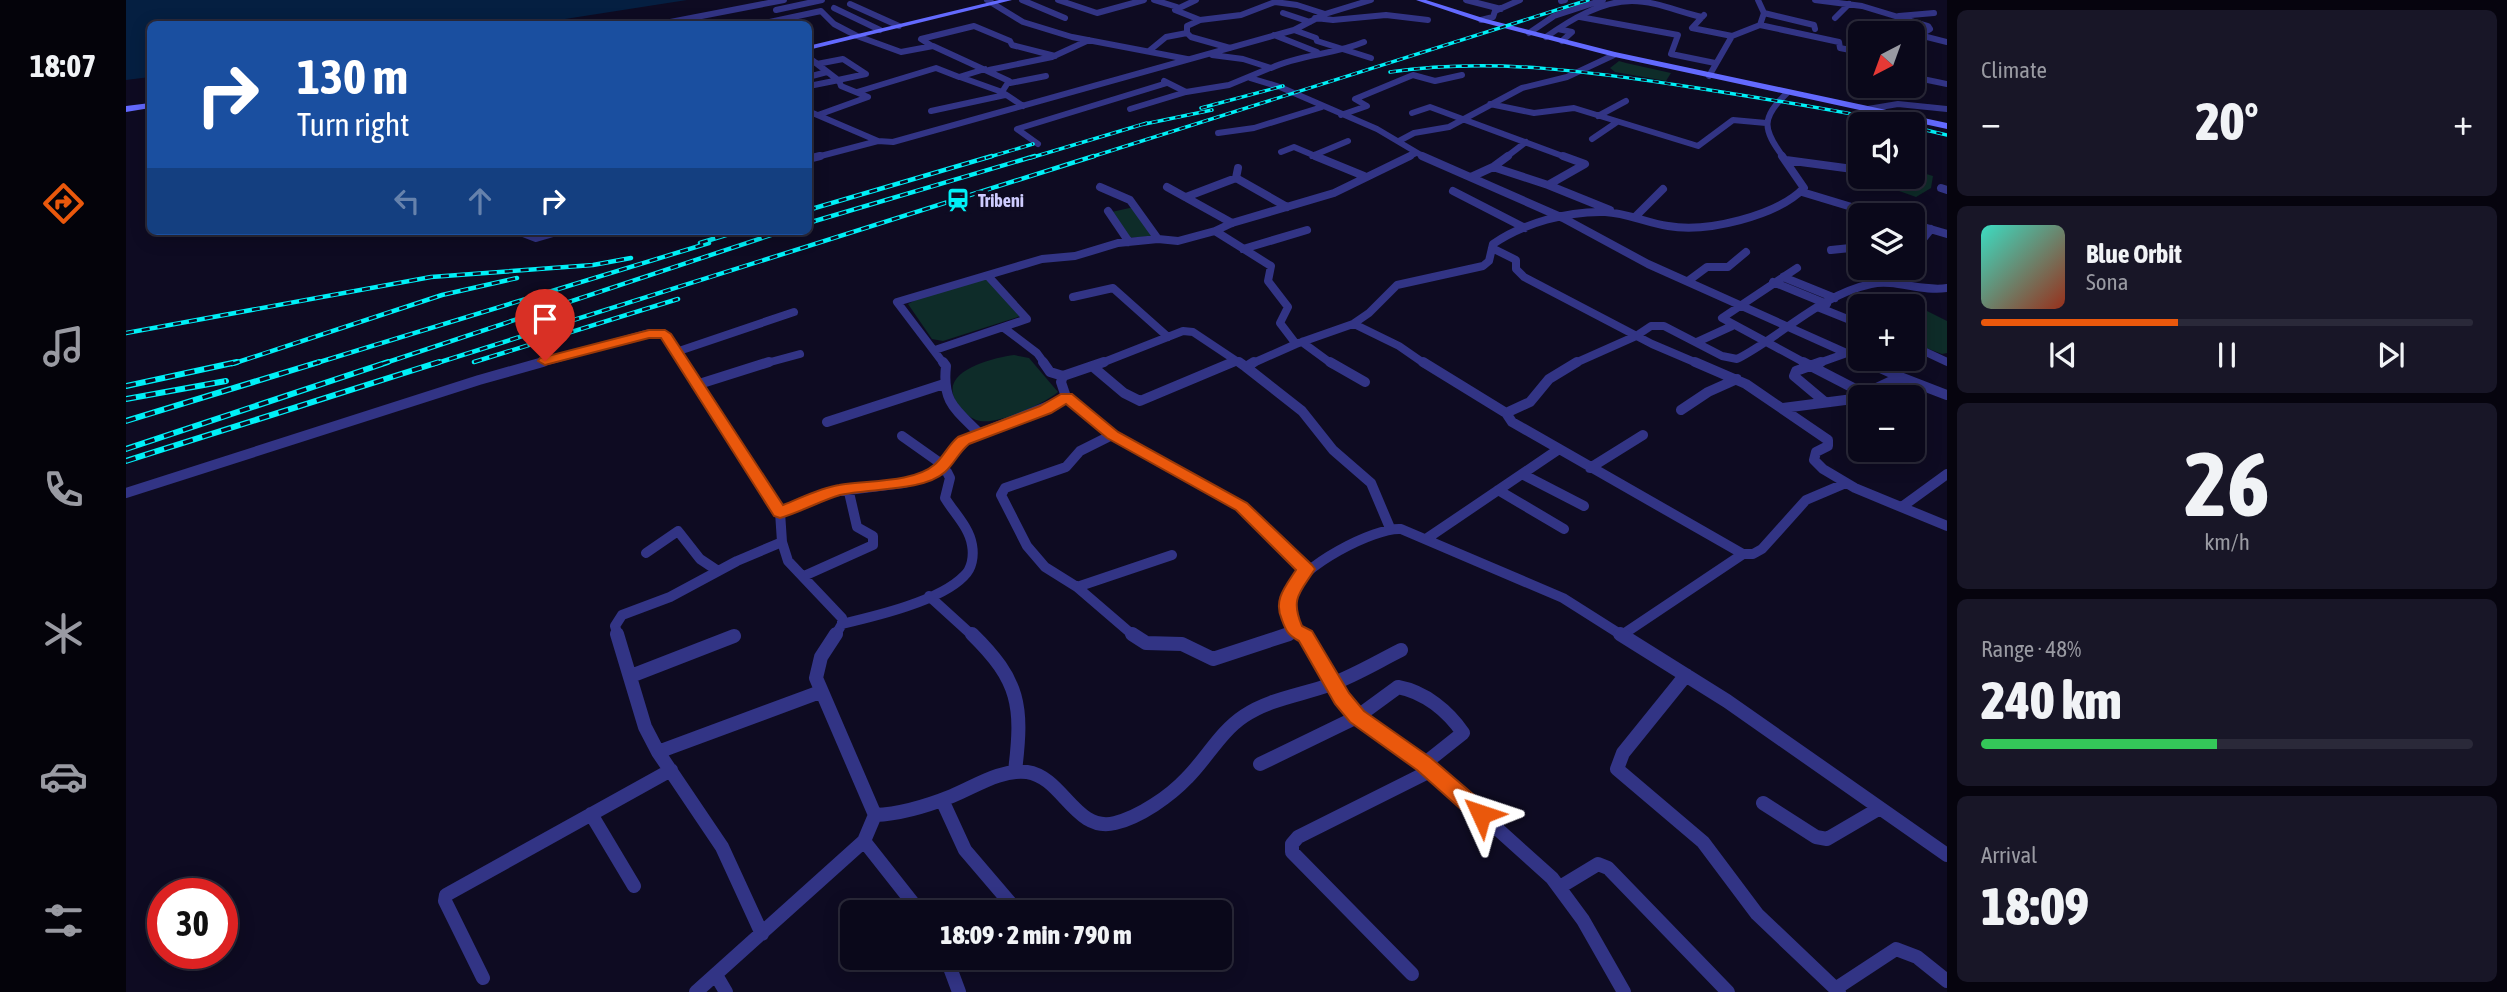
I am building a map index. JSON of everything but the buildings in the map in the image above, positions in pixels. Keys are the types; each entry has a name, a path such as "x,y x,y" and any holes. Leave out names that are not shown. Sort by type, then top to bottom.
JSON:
{"main road":[{"path":"812,47 990,2 1008,0"},
{"path":"1419,0 1481,20 1614,55 1947,126"},
{"path":"126,109 147,106"}],"street":[{"path":"725,13 722,8 776,0"},
{"path":"678,21 784,0"},
{"path":"771,11 821,0"},
{"path":"1022,0 1065,18"},
{"path":"1058,0 1097,13 1144,0"},
{"path":"1154,0 1177,7 1196,0"},
{"path":"812,158 878,141 893,142 1145,73 1294,30 1325,14 1371,0"},
{"path":"1429,3 1438,0"},
{"path":"1466,0 1500,9"},
{"path":"1481,20 1493,17 1494,12 1520,0"},
{"path":"1529,33 1554,16 1603,0"},
{"path":"1758,0 1764,13 1760,25"},
{"path":"1815,0 1849,4 1897,16 1931,27 1918,34 1921,37 1947,42"},
{"path":"1187,33 1187,25 1200,20 1241,15 1271,1 1297,5 1325,14"},
{"path":"1546,37 1580,17 1635,1 1703,16 1692,28 1732,36 1760,25 1839,42 1840,48 1848,50"},
{"path":"990,2 1023,22 1088,40 1190,60"},
{"path":"850,4 899,26"},
{"path":"1835,18 1849,4"},
{"path":"1177,7 1175,10 1200,20"},
{"path":"834,8 880,30"},
{"path":"774,21 820,11 834,24 857,36 904,52 932,46"},
{"path":"1283,13 1335,22 1357,17 1400,14 1428,20"},
{"path":"1764,13 1803,21 1814,25 1815,29"},
{"path":"1897,16 1934,13"},
{"path":"738,17 749,15"},
{"path":"804,21 828,16"},
{"path":"1580,17 1678,35 1676,46 1670,53 1715,63"},
{"path":"1046,76 1010,83 921,39 974,26 1009,40 1012,45 1055,56"},
{"path":"1558,29 1572,32 1562,41"},
{"path":"1294,30 1316,38 1317,41 1371,58"},
{"path":"1149,51 1166,37 1187,33 1230,48"},
{"path":"1274,35 1323,54"},
{"path":"1709,76 1732,36"},
{"path":"960,77 1016,63 1035,63 1088,40"},
{"path":"1130,109 1186,92 1202,91 1250,78 1293,58 1348,49 1364,42"},
{"path":"1209,54 1270,68"},
{"path":"1399,141 1410,134 1437,130 1464,120 1522,88 1567,77 1614,55"},
{"path":"812,62 843,59 866,74 814,85"},
{"path":"812,62 839,80 841,86 869,96 812,119"},
{"path":"857,92 937,68 1003,93 1023,106"},
{"path":"812,76 827,72"},
{"path":"1145,73 1186,92"},
{"path":"1341,115 1366,107 1355,99 1410,76 1435,81 1462,75"},
{"path":"1250,78 1280,87 1399,141 1416,153 1563,218 1638,259 1900,377 1947,395"},
{"path":"1925,79 1947,84"},
{"path":"931,111 1003,93 1010,83"},
{"path":"1038,144 1017,129 1167,83"},
{"path":"1493,167 1548,185 1615,212 1676,228 1728,222 1779,205 1802,192 1804,188 1773,143 1766,123 1769,113 1787,93"},
{"path":"1598,116 1626,101"},
{"path":"1490,104 1534,113 1574,108 1698,146 1733,120 1766,123"},
{"path":"1868,109 1898,104 1947,109"},
{"path":"1218,133 1254,128 1322,107"},
{"path":"1412,113 1429,107 1585,163 1548,185"},
{"path":"812,113 878,141"},
{"path":"1592,139 1617,122"},
{"path":"1312,156 1348,141"},
{"path":"1471,177 1493,167 1526,142"},
{"path":"1280,152 1292,147 1364,176"},
{"path":"979,433 949,403 944,384 946,366 897,302 1042,260 1075,256 1129,242 1184,240 1334,193 1364,176 1416,153"},
{"path":"1786,160 1848,168"},
{"path":"1236,178 1238,168"},
{"path":"1236,178 1287,207"},
{"path":"1186,197 1236,178"},
{"path":"1100,187 1130,200 1158,239"},
{"path":"1167,187 1232,223"},
{"path":"1634,217 1663,189"},
{"path":"1454,191 1525,228"},
{"path":"1802,192 1848,206"},
{"path":"1108,211 1129,242"},
{"path":"1246,367 1263,357 1354,324 1375,307 1393,287 1476,269 1489,261 1497,240 1525,228 1563,218 1615,212"},
{"path":"1925,227 1947,234"},
{"path":"1925,236 1931,229"},
{"path":"1244,250 1307,230"},
{"path":"1215,231 1271,266 1268,281 1288,307 1280,323 1299,343 1365,382"},
{"path":"526,235 532,238 544,235"},
{"path":"1492,248 1516,260 1516,269 1524,277 1636,336 1737,379 1783,408 1828,440 1828,446 1816,452 1814,460 1819,467 1846,482 1947,526"},
{"path":"1831,250 1848,248"},
{"path":"1688,281 1707,267 1728,267 1746,252"},
{"path":"1797,268 1723,315 1725,322 1848,385"},
{"path":"935,350 1027,319 988,276"},
{"path":"1783,277 1848,316"},
{"path":"1773,282 1827,303"},
{"path":"1506,413 1530,402 1549,379 1562,369 1658,325 1722,356 1737,359 1827,303 1876,283 1931,291 1947,288"},
{"path":"1073,297 1113,288 1168,337"},
{"path":"676,352 794,312"},
{"path":"1354,324 1399,345 1440,374 1506,413 1512,422 1743,554 1753,554 1762,549 1806,500 1846,482"},
{"path":"1696,342 1732,326"},
{"path":"1004,328 1028,345 1050,372 1063,376 1190,331 1246,367 1302,411 1333,450 1371,483 1390,528"},
{"path":"126,492 479,380 649,334 665,334 780,512 782,542 788,561 837,610 842,624"},
{"path":"1925,352 1947,362"},
{"path":"1825,402 1794,376 1809,365 1847,353"},
{"path":"696,385 800,354"},
{"path":"1092,366 1124,393 1140,401 1236,361"},
{"path":"1063,376 1061,382 1066,397 1112,435 1241,507 1306,569"},
{"path":"1884,385 1900,377"},
{"path":"1681,410 1708,392 1737,379"},
{"path":"827,422 944,384"},
{"path":"780,512 824,494 848,488 909,481 941,467 958,444 979,433 1046,410 1066,397"},
{"path":"1783,408 1848,400"},
{"path":"1112,435 1080,451 1066,467 1005,488 1001,493 1027,546 1038,560 1053,573 1077,587 1140,641 1152,645 1186,645 1208,659 1223,657 1295,631"},
{"path":"1590,468 1643,435"},
{"path":"696,992 864,841 875,816 816,678 817,665 842,624 929,596 960,580 970,569 972,559 968,533 945,498 949,474 902,436"},
{"path":"1426,539 1559,449"},
{"path":"1522,474 1584,506"},
{"path":"1903,506 1947,474"},
{"path":"804,576 873,545 873,536 861,530 855,522 848,488"},
{"path":"1498,490 1564,529"},
{"path":"1624,992 1583,920 1560,887 1428,767 1357,717 1333,683 1306,636 1295,631 1287,611 1287,597 1306,569 1390,528 1426,539 1472,562 1552,593 1727,701 1947,855"},
{"path":"646,553 678,531 700,559 718,571"},
{"path":"762,934 727,856 708,822 658,752 642,719 615,626 617,620 630,612 670,597 718,571 782,542"},
{"path":"1622,635 1743,554"},
{"path":"1077,587 1128,569 1153,564 1172,555"},
{"path":"929,596 998,660 1010,681 1020,720 1015,771"},
{"path":"631,676 734,636"},
{"path":"875,816 905,812 1015,771 1038,775 1080,814 1101,825 1112,824 1124,820 1175,788 1246,713 1333,683 1401,650"},
{"path":"1686,676 1623,753 1617,769 1703,842 1757,914 1837,990 1896,949 1906,950 1947,981"},
{"path":"1260,764 1357,717 1398,687 1414,690 1450,717 1463,733 1428,767 1298,837 1292,844 1292,852 1412,974"},
{"path":"658,752 820,692"},
{"path":"483,978 445,901 446,895 671,770"},
{"path":"942,800 965,850 1008,900"},
{"path":"1763,803 1816,837 1827,839 1880,808"},
{"path":"592,814 634,886"},
{"path":"864,841 911,900"},
{"path":"1560,887 1598,864 1608,867 1728,992"},
{"path":"951,970 959,992"},
{"path":"716,975 726,992"}],"green space":[{"path":"1619,61 1671,73 1666,81 1615,72 1610,68"},
{"path":"1925,174 1933,176 1931,188 1916,197 1893,189 1925,189"},
{"path":"1134,207 1154,236 1127,238 1107,213"},
{"path":"990,278 1021,316 943,341 932,339 908,304 929,293"},
{"path":"1925,310 1947,321 1947,353 1942,354 1925,348"},
{"path":"1014,355 1029,358 1058,392 1041,403 1006,418 984,421 969,416 959,406 953,394 954,384 959,376 980,363"}],"water":[{"path":"126,0 687,0 552,21 147,21 147,77 126,80"}],"railway":[{"path":"1088,158 1588,0"},
{"path":"1390,72 1467,66 1544,68 1659,82 1848,114"},
{"path":"1201,108 1283,86"},
{"path":"1141,125 1212,110"},
{"path":"1141,125 1147,123"},
{"path":"1030,158 1141,125"},
{"path":"1925,130 1947,135"},
{"path":"986,158 1033,144"},
{"path":"812,209 992,156"},
{"path":"812,222 1035,156"},
{"path":"434,364 1094,156"},
{"path":"700,243 726,235"},
{"path":"382,364 771,235"},
{"path":"313,364 709,243"},
{"path":"126,333 431,277 593,265 631,258"},
{"path":"232,364 442,295 517,278"},
{"path":"474,362 678,299"},
{"path":"126,386 237,362"},
{"path":"126,421 319,362"},
{"path":"126,449 388,362"},
{"path":"126,461 439,362"},
{"path":"126,399 226,381"}],"place":[{"name":"Tribeni","path":"958,200"}],"route":[{"path":"545,361 662,332 780,512 839,490 878,486 926,476 940,469 954,448 964,440 1046,410 1066,397 1112,435 1241,507 1306,569 1287,597 1287,611 1295,631 1306,636 1342,699 1357,717 1424,764 1481,814"}]}
